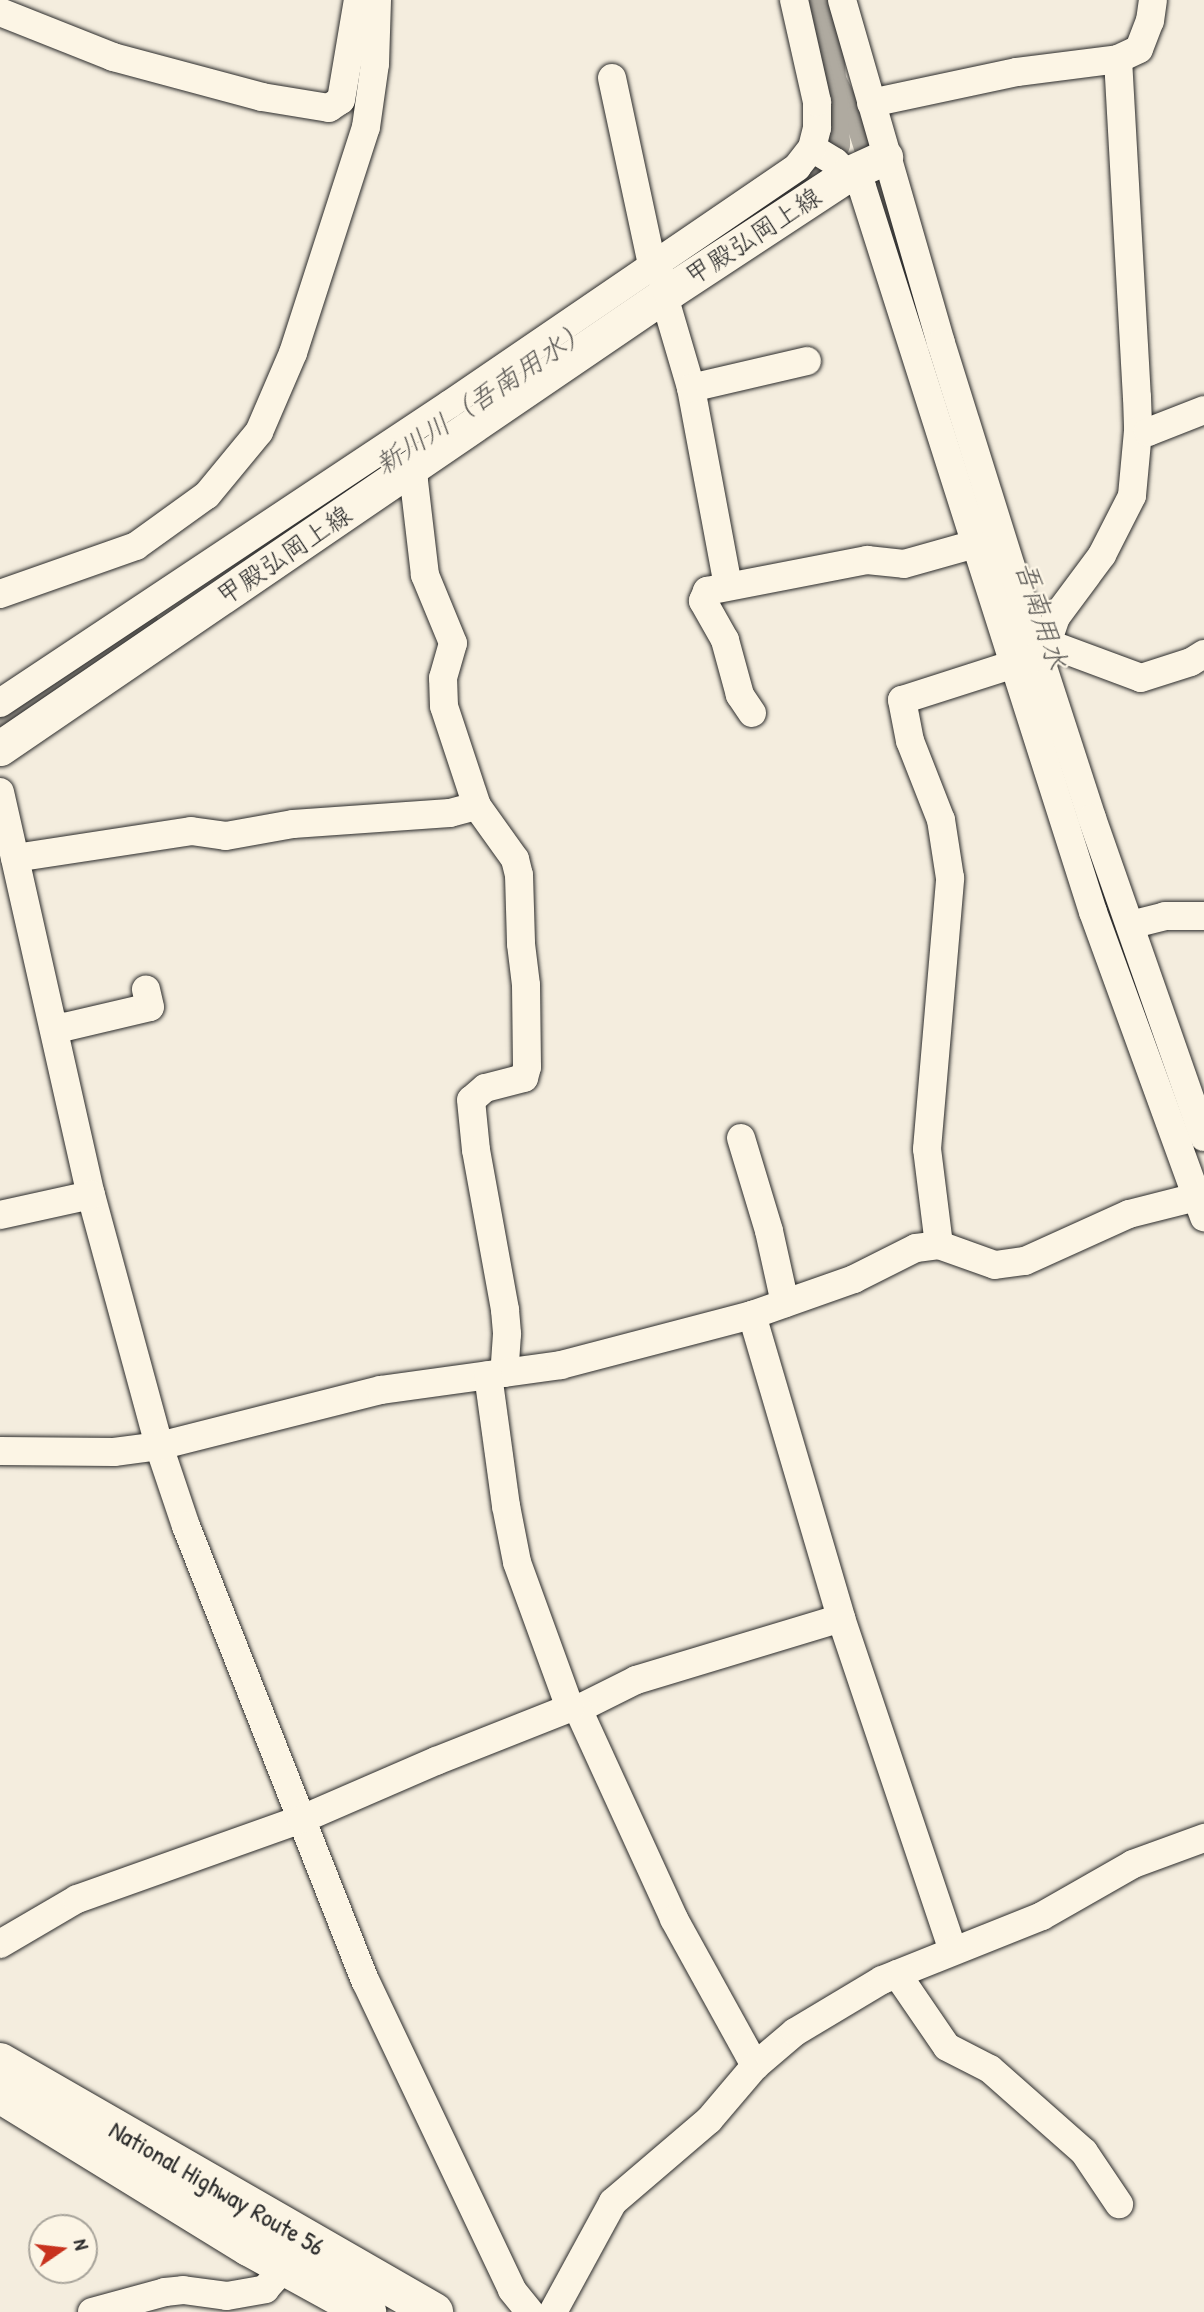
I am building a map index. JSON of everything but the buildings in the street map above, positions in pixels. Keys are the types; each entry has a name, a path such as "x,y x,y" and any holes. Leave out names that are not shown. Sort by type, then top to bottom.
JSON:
{"highway":[{"name":"National Highway Route 56","path":"0,2062 434,2312"},
{"name":"National Highway Route 56","path":"0,2094 285,2267 367,2312"}],"main road":[{"name":"甲殿弘岡上線","path":"0,748 408,470 662,281 849,160"}],"street":[{"path":"0,12 32,11 113,57 262,97 329,108 341,100 358,0"},
{"path":"0,594 136,546 207,495 259,432 293,353 366,127 375,64 377,0"},
{"path":"0,1451 114,1452 159,1446 381,1390 561,1365 752,1315 854,1279 916,1248 939,1245 995,1265 1025,1261 1129,1214 1202,1201 1093,912 1030,657 975,544 862,187 849,160 817,128 817,102 794,0"},
{"path":"842,0 871,103 849,160 1130,925 1204,1137"},
{"path":"871,103 1017,72 1118,60 1139,49 1150,21 1153,0"},
{"path":"1030,657 1102,555 1132,496 1138,431 1118,60"},
{"path":"612,78 691,388 728,585"},
{"path":"0,704 450,404 662,281"},
{"path":"691,388 807,361"},
{"path":"1138,431 1148,432 1204,410"},
{"path":"408,470 414,481 425,575 453,643 443,678 444,706 477,806 515,859 526,985 527,1067 524,1078 485,1088 471,1100 476,1150 505,1310 507,1334 496,1374 506,1506 517,1562 574,1709 674,1919 755,2066"},
{"path":"752,713 740,695 725,640 704,601 707,591 867,560 904,564 975,544"},
{"path":"939,1245 927,1149 950,878 941,820 910,741 902,700 1030,657 1141,678 1191,662 1204,654"},
{"path":"0,792 92,1195 159,1446 186,1526 366,1982 512,2290 530,2312"},
{"path":"15,858 191,831 226,836 293,824 450,813 477,806"},
{"path":"1130,925 1164,915 1204,916"},
{"path":"53,1025 65,1027 150,1007 146,989"},
{"path":"741,1138 769,1231 785,1303"},
{"path":"0,1215 92,1195"},
{"path":"752,1315 841,1618 953,1950"},
{"path":"0,1944 77,1899 302,1819 574,1709 636,1680 841,1618"},
{"path":"553,2312 613,2202 709,2120 755,2066 795,2032 897,1974 1042,1916 1144,1859 1204,1838"},
{"path":"897,1974 947,2047 990,2069 1084,2152 1119,2204"},
{"path":"92,2312 165,2292 183,2290 228,2296 264,2289 285,2267"}],"waterway":[{"name":"新川川（吾南用水）","path":"772,203 809,179 832,143 827,63 811,0"},
{"name":"吾南用水","path":"827,63 854,116 920,324"},
{"name":"新川川（吾南用水）","path":"0,723 141,625"},
{"name":"吾南用水","path":"1093,861 1134,987"}]}
